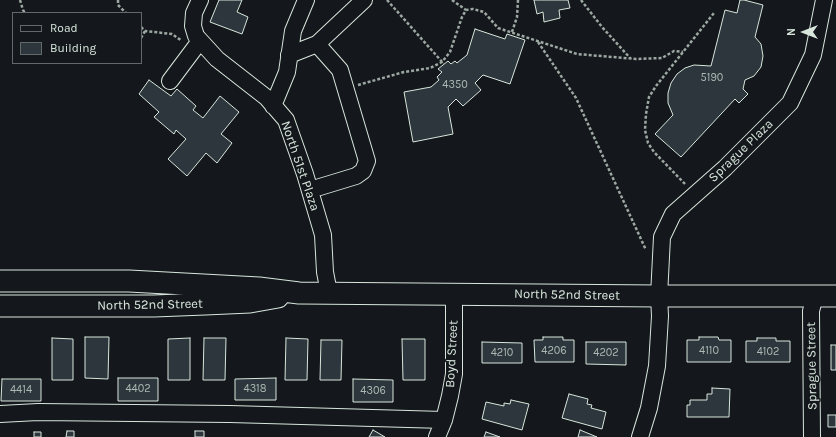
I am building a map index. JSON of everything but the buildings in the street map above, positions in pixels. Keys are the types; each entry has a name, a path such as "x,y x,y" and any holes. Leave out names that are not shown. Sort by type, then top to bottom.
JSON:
{"main road":[{"name":"North 52nd Street","path":"0,281 129,281 259,288 299,293 836,296"},
{"name":"North 52nd Street","path":"0,306 154,306 205,304 250,302 299,293"}],"street":[{"path":"170,81 197,45 193,26 194,13 200,0"},
{"name":"North 51st Plaza","path":"306,0 293,31 287,72 273,106 286,120 310,190 323,235 325,272 329,293"},
{"path":"290,56 317,44 364,0"},
{"name":"Sprague Plaza","path":"640,437 649,408 656,366 660,316 659,296 662,237 673,214 725,168 790,103 813,55 824,0"},
{"path":"310,190 356,176 363,171 367,160 340,70 317,44"},
{"path":"197,45 267,98 273,106"},
{"name":"Boyd Street","path":"437,437 444,420 454,374 453,293"},
{"name":"Sprague Street","path":"812,437 811,311 815,296"},
{"path":"0,414 38,412 230,414 444,420"}],"path":[{"path":"20,0 24,12"},
{"path":"118,0 118,4 125,12"},
{"path":"387,0 443,63"},
{"path":"452,0 466,10 472,9 484,12 498,28 577,54 632,59 662,58 674,52 683,52"},
{"path":"512,32 517,17 518,0"},
{"path":"581,0 602,27 632,59"},
{"path":"345,88 404,72 430,68 443,63 450,52 462,17 466,10"},
{"path":"695,195 654,152 648,143 645,130 646,114 649,98 656,86 714,13"},
{"path":"142,28 145,31 172,34 197,45"},
{"path":"142,36 145,31"},
{"path":"538,42 576,98 648,253"}]}
